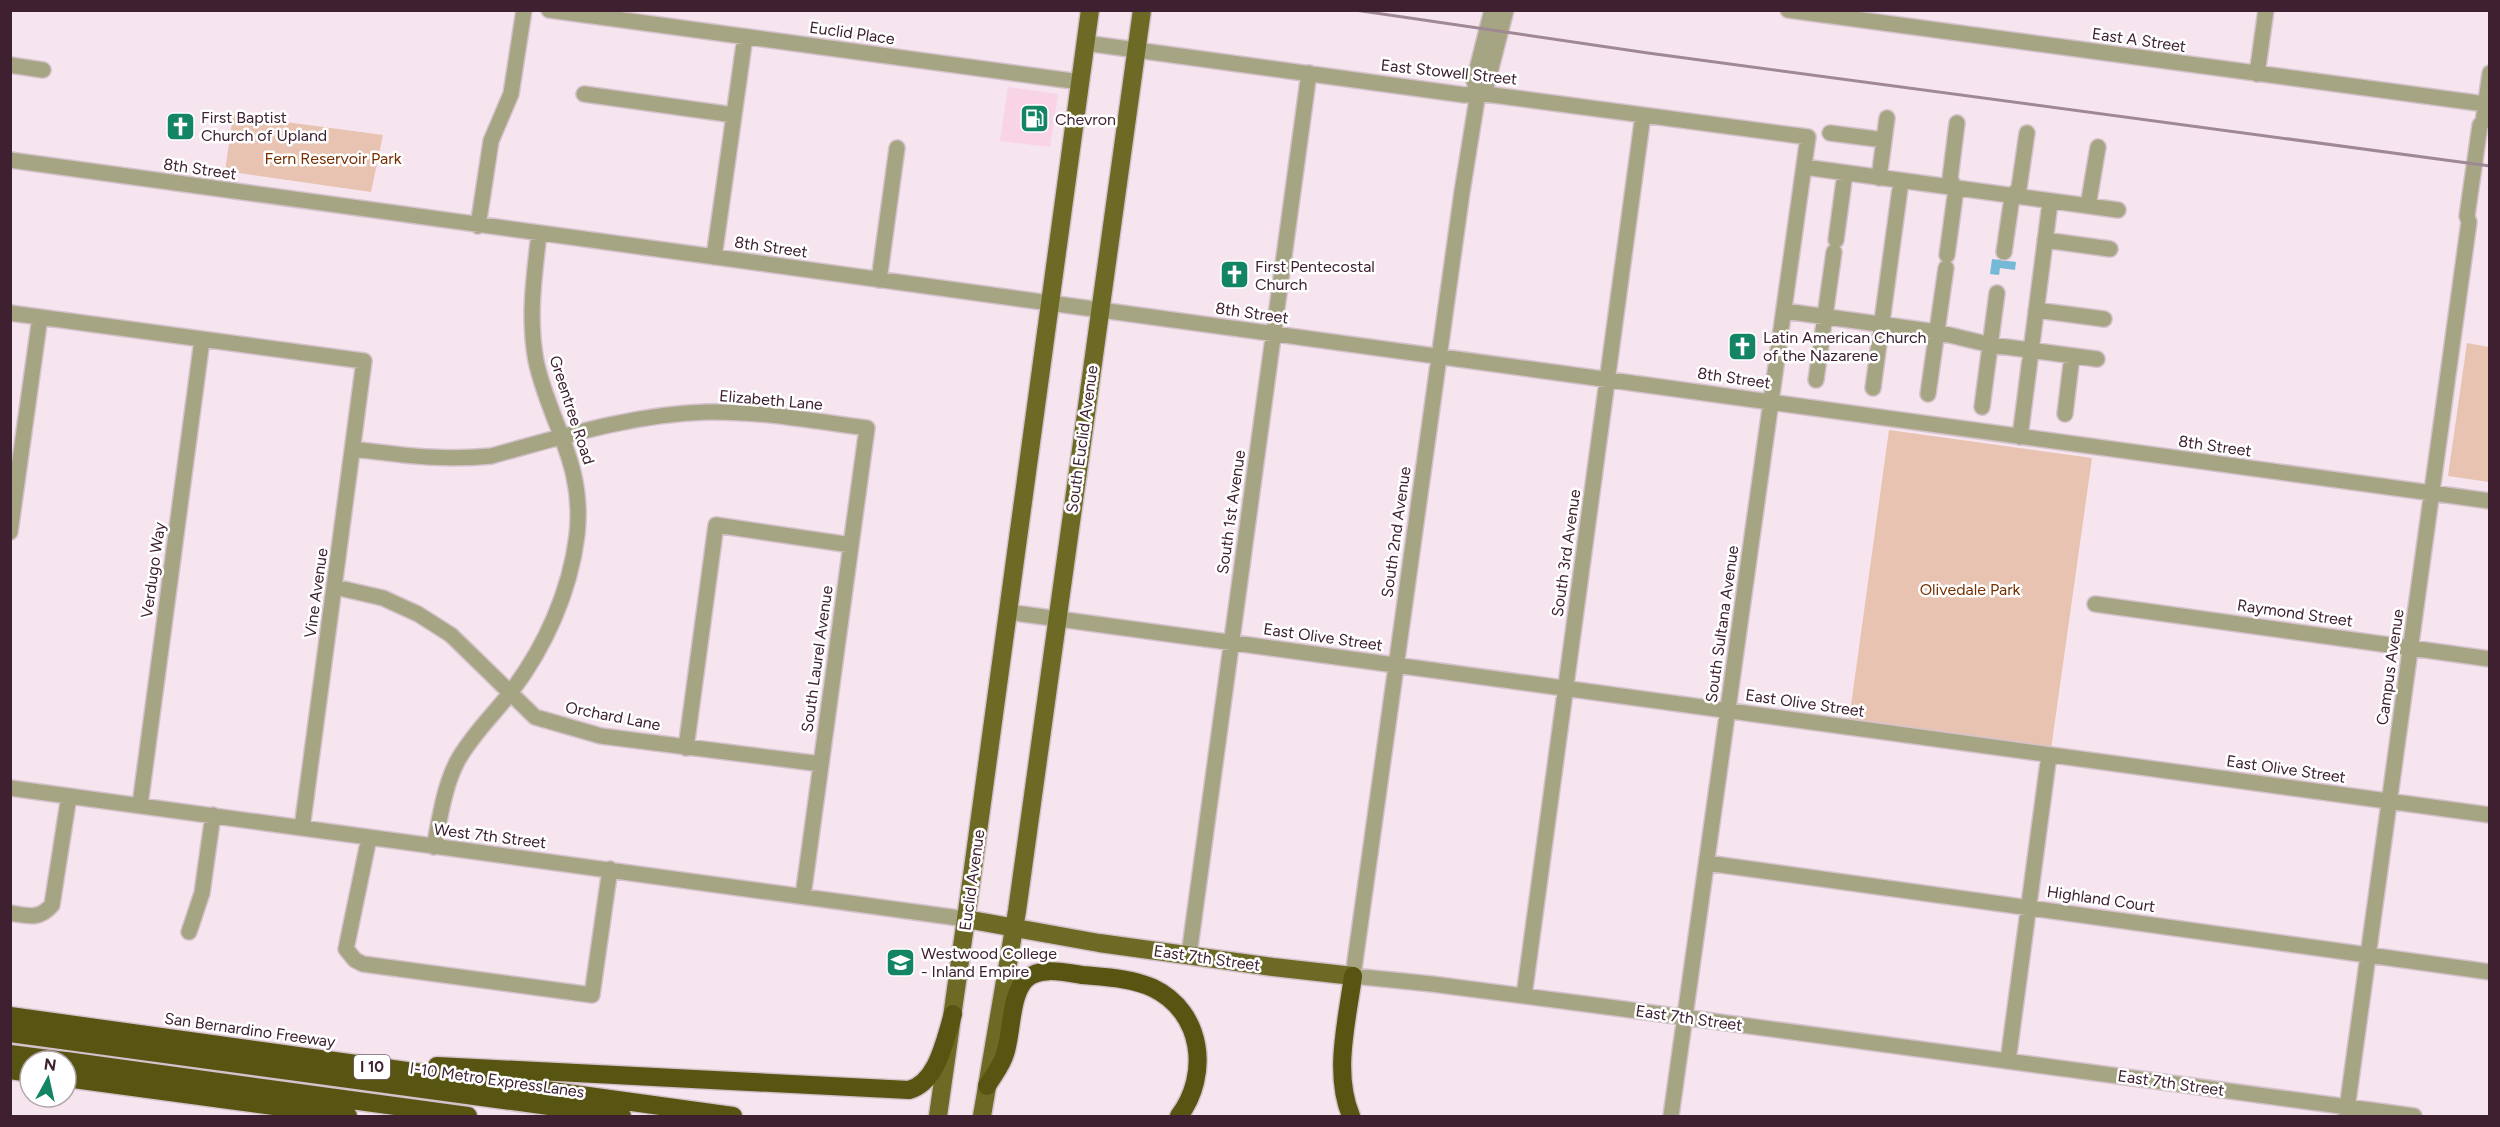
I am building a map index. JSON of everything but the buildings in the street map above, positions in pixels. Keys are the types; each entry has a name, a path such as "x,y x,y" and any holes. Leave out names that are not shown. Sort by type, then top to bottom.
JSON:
{"highway":[{"path":"987,1086 1005,1056 1016,997 1022,984 1029,977 1054,971 1133,982 1154,988 1173,1002 1187,1020 1194,1036 1199,1058 1197,1079 1193,1094 1179,1116"},
{"path":"1351,1116 1343,1096 1342,1070 1353,976"},
{"path":"346,1064 504,1068 909,1090 921,1086 936,1064 954,1014"},
{"name":"San Bernardino Freeway","path":"10,1016 733,1116"},
{"name":"I-10 Metro ExpressLanes","path":"10,1033 622,1116"},
{"path":"78,1063 468,1116"},
{"path":"78,1080 348,1116"}],"main road":[{"path":"1008,612 1048,304 1090,10"},
{"name":"South Euclid Avenue","path":"1014,928 1142,10"},
{"name":"Euclid Avenue","path":"939,1114 1008,612"},
{"name":"East 7th Street","path":"966,919 1189,955 1353,976"},
{"path":"982,1116 1014,928"}],"street":[{"path":"478,226 491,141 512,94 524,10"},
{"name":"Euclid Place","path":"549,10 1080,82"},
{"name":"South 2nd Avenue","path":"1353,976 1438,358 1478,93 1474,81 1492,10"},
{"name":"South 2nd Avenue","path":"1478,93 1487,84 1506,10"},
{"name":"East A Street","path":"1788,10 2485,104"},
{"path":"2257,74 2266,10"},
{"path":"714,257 745,37"},
{"name":"East Stowell Street","path":"1085,43 1465,95 1478,93 1808,137"},
{"path":"10,65 43,70"},
{"name":"Campus Avenue","path":"2347,1112 2469,222 2467,216 2474,163 2490,72"},
{"name":"South 1st Avenue","path":"1189,955 1309,73"},
{"path":"584,94 734,115"},
{"name":"South 3rd Avenue","path":"1524,996 1643,115"},
{"path":"1879,178 1887,118"},
{"path":"1928,394 1956,189 1950,178 1957,123"},
{"path":"1830,133 1884,140"},
{"path":"2004,252 2012,197 2019,188 2027,133"},
{"name":"South Sultana Avenue","path":"1671,1116 1808,137"},
{"path":"2088,206 2098,147"},
{"path":"879,280 897,148"},
{"name":"8th Street","path":"10,160 1101,312 1771,401 2490,501"},
{"path":"1804,167 2050,203 2118,210"},
{"path":"1816,380 1845,173"},
{"path":"1873,388 1901,181"},
{"path":"2020,437 2050,203"},
{"name":"Greentree Road","path":"434,847 446,790 458,761 474,736 534,659 549,630 568,580 577,535 577,487 571,460 546,397 536,360 532,293 539,234"},
{"path":"2045,240 2110,249"},
{"path":"1982,407 1997,292"},
{"path":"2036,310 2104,319"},
{"path":"1784,311 1937,332 1991,345 2097,359"},
{"path":"10,313 202,340"},
{"path":"10,532 14,474 40,317"},
{"name":"Vine Avenue","path":"202,340 364,361 302,828"},
{"name":"Verdugo Way","path":"140,805 202,340"},
{"path":"2065,414 2072,356"},
{"name":"Elizabeth Lane","path":"353,449 438,459 465,459 491,456 645,418 707,412 759,414 867,428"},
{"name":"South Laurel Avenue","path":"802,896 867,428"},
{"path":"686,747 716,525 851,545"},
{"name":"Orchard Lane","path":"335,587 383,598 426,619 452,635 509,694 535,717 601,736 821,764"},
{"name":"Raymond Street","path":"2095,604 2490,659"},
{"name":"East Olive Street","path":"1008,612 2490,815"},
{"path":"2008,1062 2049,755"},
{"name":"West 7th Street","path":"10,788 966,919"},
{"path":"10,913 36,917 45,913 52,905 69,796"},
{"path":"189,932 202,893 213,815"},
{"path":"369,838 346,949 355,960 363,964 592,995 610,869"},
{"name":"Highland Court","path":"1707,863 2490,972"},
{"name":"East 7th Street","path":"1353,976 1685,1017 2347,1112 2414,1116"}],"shaded area":[{"path":"1008,87 1058,94 1050,147 1000,141"}],"green space":[{"name":"Fern Reservoir Park","path":"233,115 383,135 371,192 225,171"},
{"path":"2467,343 2489,347 2489,482 2448,476"},
{"name":"Olivedale Park","path":"1889,430 2092,458 2051,749 1849,720"}],"water":[{"path":"1992,259 2016,262 2015,270 2000,268 1999,275 1990,274"}],"railway":[{"path":"1355,10 1648,53 2490,166"}],"place":[{"name":"Chevron","path":"1034,119"},
{"name":"First Baptist Church of Upland","path":"180,126"},
{"name":"First Pentecostal Church","path":"1234,275"},
{"name":"Latin American Church of the Nazarene","path":"1742,346"},
{"name":"Westwood College - Inland Empire","path":"900,962"}]}
